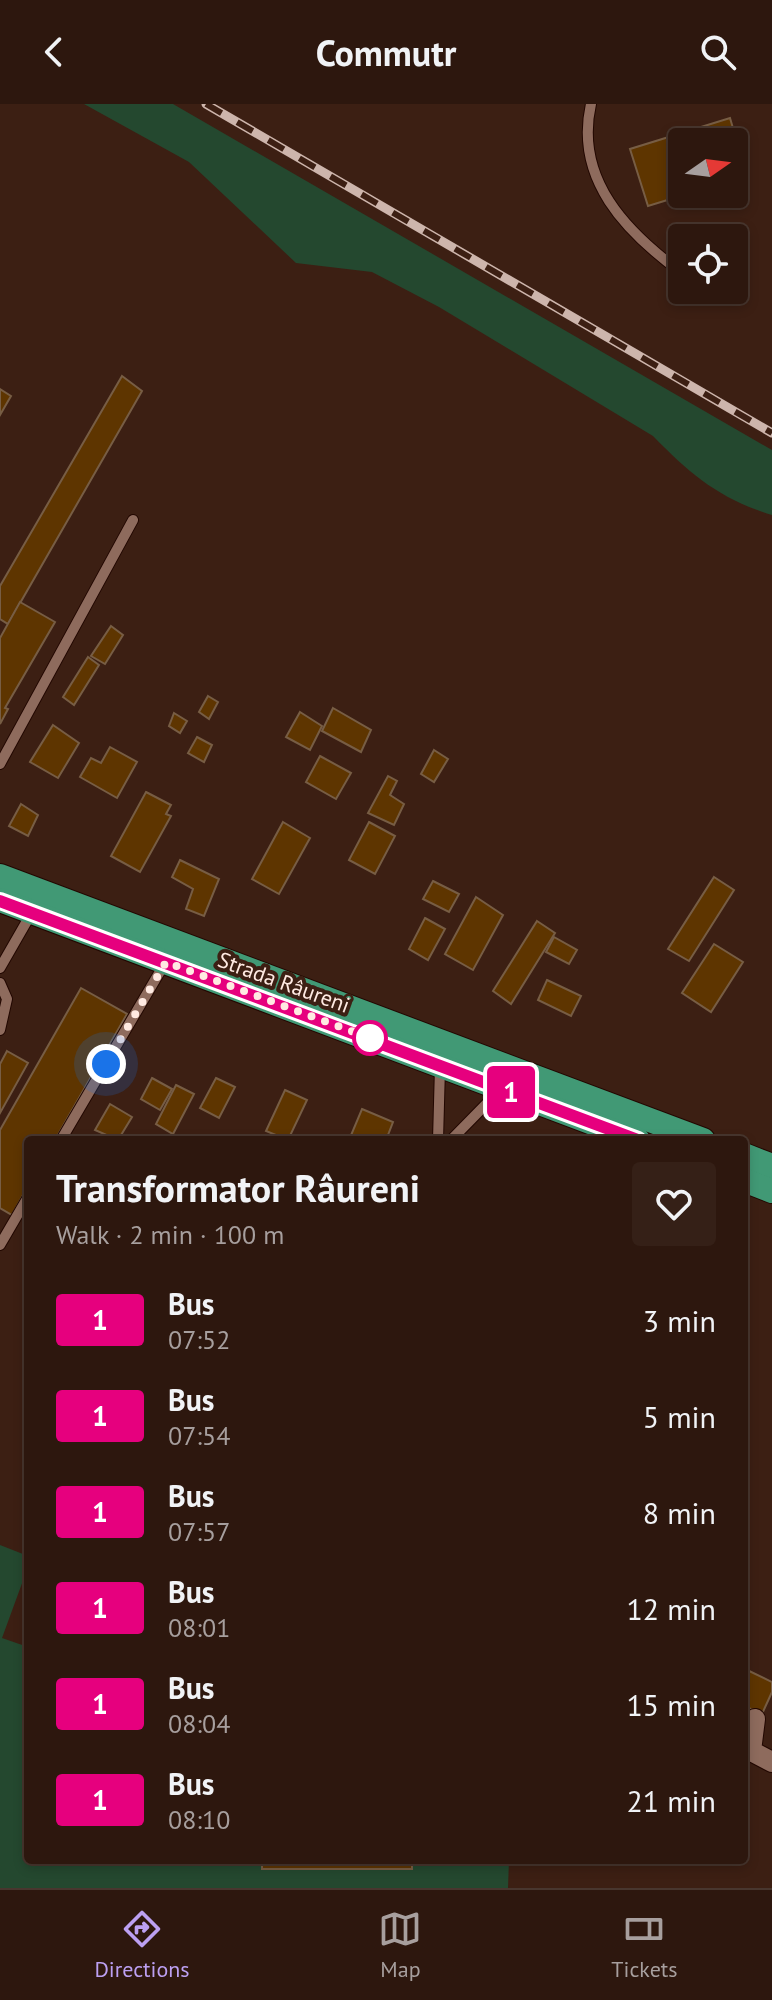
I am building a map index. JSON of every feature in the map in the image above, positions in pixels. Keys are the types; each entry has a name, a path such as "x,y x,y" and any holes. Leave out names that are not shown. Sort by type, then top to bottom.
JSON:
{"main road":[{"name":"Strada Râureni","path":"0,876 692,1136"},
{"name":"Strada Râureni","path":"0,900 628,1136"},
{"path":"748,1157 772,1166"},
{"path":"748,1182 772,1191"}],"street":[{"path":"755,1719 751,1751 772,1762"}],"lane":[{"path":"591,104 589,157 610,208 668,260"},
{"path":"0,764 133,520"},
{"path":"0,968 32,912"},
{"path":"63,1136 166,962"},
{"path":"0,983 7,999 0,1030"},
{"path":"438,1136 440,1065"},
{"path":"455,1136 502,1088"},
{"path":"0,1245 24,1204"}],"green space":[{"path":"84,104 173,104 772,450 772,515 737,501 707,484 653,436 439,307 372,272 296,263 189,162"},
{"path":"0,1545 24,1554 24,1578 2,1638 24,1646 24,1864 509,1864 508,1888 0,1888"}],"building":[{"path":"730,118 733,128 698,128"},
{"path":"668,137 668,200 648,206 630,149"},
{"path":"122,376 142,391 8,624 0,619 0,586"},
{"path":"0,389 11,396 0,415"},
{"path":"20,602 55,622 5,708 8,709 0,724 0,638"},
{"path":"111,626 123,635 105,664 91,656"},
{"path":"88,657 99,665 74,705 63,697"},
{"path":"208,696 218,702 209,719 199,712"},
{"path":"333,708 371,730 361,752 322,731"},
{"path":"300,712 322,726 310,750 286,737"},
{"path":"174,713 187,721 180,733 169,726"},
{"path":"53,725 79,743 58,778 30,762"},
{"path":"197,737 212,745 204,762 188,753"},
{"path":"110,747 137,762 117,798 80,777 91,758 101,763"},
{"path":"434,750 448,759 434,782 421,774"},
{"path":"320,756 351,773 336,799 306,782"},
{"path":"388,776 397,781 390,795 404,804 394,825 368,813"},
{"path":"146,792 171,805 166,814 171,816 140,872 111,856"},
{"path":"21,804 38,815 28,836 9,826"},
{"path":"283,822 310,838 279,894 252,879"},
{"path":"369,822 395,836 375,874 349,860"},
{"path":"180,860 219,879 204,916 186,909 193,889 172,877"},
{"path":"714,877 734,890 689,961 668,949"},
{"path":"433,881 459,894 449,912 423,899"},
{"path":"476,897 503,915 473,970 445,954"},
{"path":"425,918 445,929 428,960 409,949"},
{"path":"537,921 555,933 511,1004 493,991"},
{"path":"554,937 577,950 569,964 546,952"},
{"path":"714,944 743,962 711,1012 682,993"},
{"path":"547,980 581,996 571,1016 538,1000"},
{"path":"81,988 127,1014 57,1136 24,1136 24,1193 12,1215 0,1208 0,1130"},
{"path":"7,1051 28,1063 0,1113 0,1064"},
{"path":"152,1078 172,1089 160,1110 141,1099"},
{"path":"216,1078 235,1087 219,1118 200,1108"},
{"path":"176,1085 194,1094 173,1134 156,1124"},
{"path":"285,1090 307,1100 290,1136 266,1131"},
{"path":"110,1104 132,1117 120,1136 109,1136 95,1130"},
{"path":"362,1109 393,1122 388,1136 351,1136"},
{"path":"748,1670 772,1682 772,1692 762,1714 748,1708"},
{"path":"262,1864 412,1864 412,1869 262,1869"}],"railway":[{"path":"206,104 772,433"}],"bus line":[{"name":"1","path":"0,901 628,1136"}],"route":[{"path":"106,1064 166,962 370,1038"}]}
